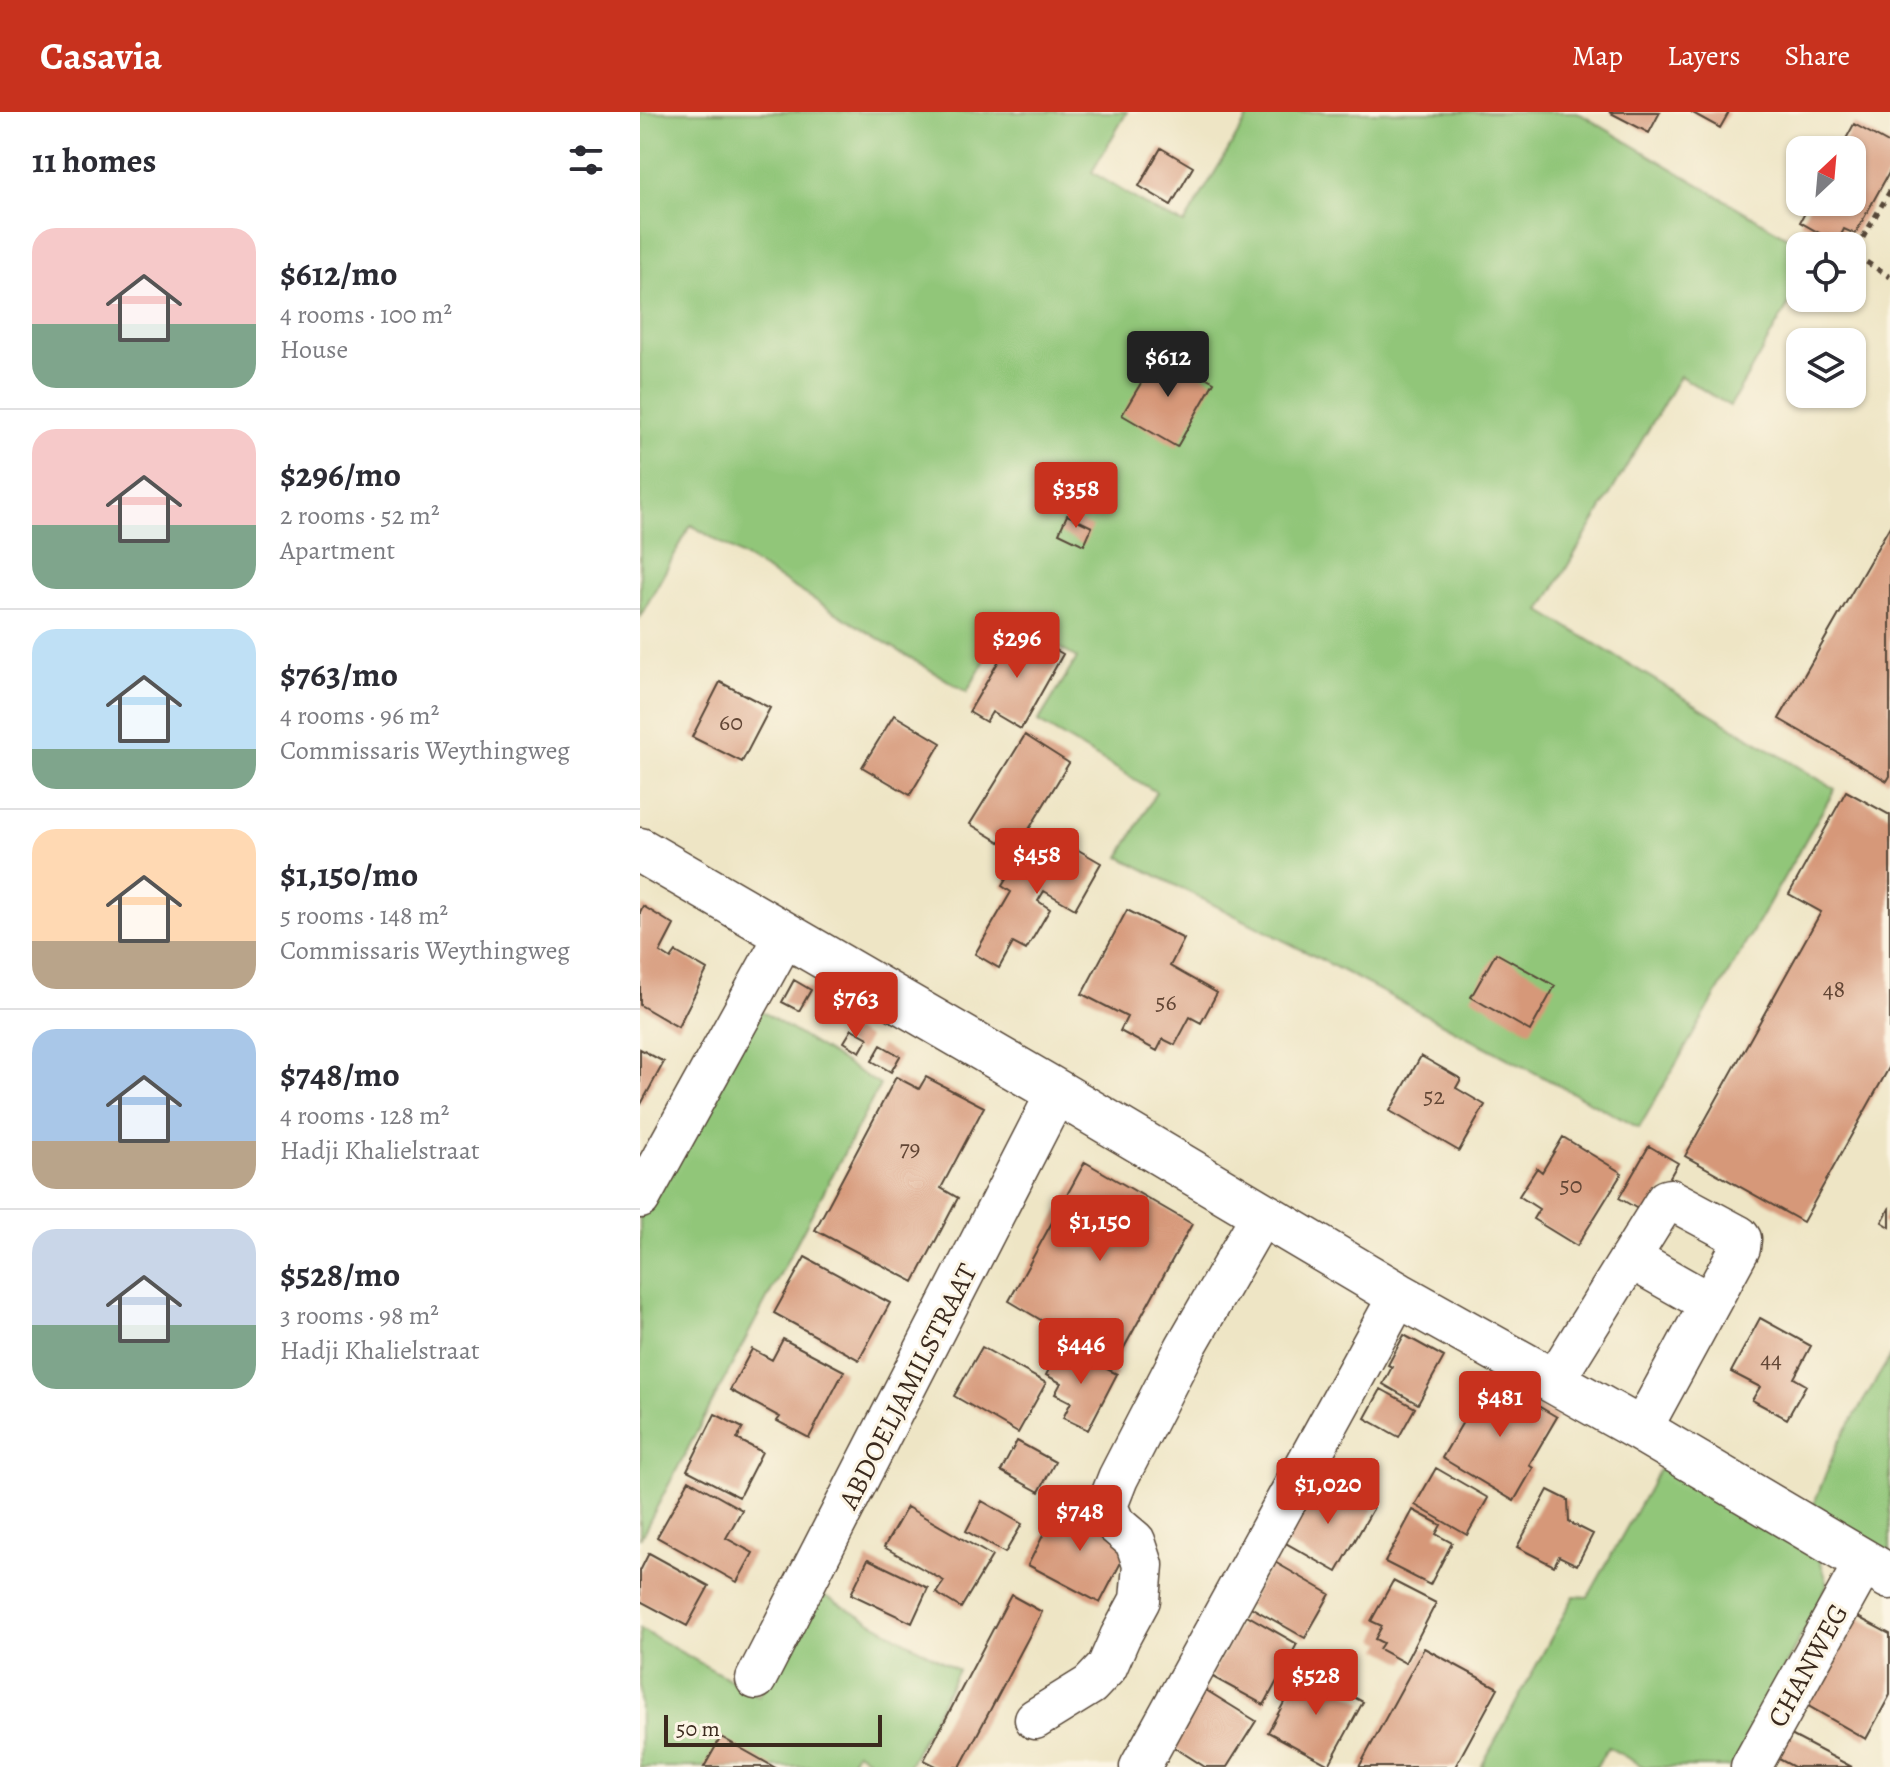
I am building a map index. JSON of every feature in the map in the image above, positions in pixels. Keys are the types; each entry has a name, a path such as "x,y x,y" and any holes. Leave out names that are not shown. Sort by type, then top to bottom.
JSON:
{"main road":[{"path":"640,850 1399,1295 1641,1430 1877,1570"}],"street":[{"path":"640,1198 786,934"},
{"name":"ABDOELJAMILSTRAAT","path":"756,1679 1057,1092"},
{"path":"1554,1381 1667,1199 1739,1236 1740,1248 1641,1430"},
{"path":"1035,1719 1090,1685 1107,1667 1140,1600 1143,1565 1135,1541 1115,1524 1107,1506 1118,1478 1185,1348 1262,1214"},
{"path":"1630,1258 1709,1303"},
{"path":"1140,1767 1399,1295"},
{"name":"CHANWEG","path":"1751,1767 1877,1570"}],"path":[{"path":"1890,191 1857,248 1860,258 1890,277"}],"green space":[{"path":"640,112 1127,112 1092,172 1157,212 1184,224 1251,112 1577,112 1786,236 1786,309 1730,406 1680,376 1541,611 1835,789 1639,1128 1120,857 1156,792 1038,722 1077,658 1008,619 967,692 691,525 640,617"},
{"path":"753,1006 880,1085 640,1539 640,1217"},
{"path":"1890,1357 1890,1559 1811,1511 1838,1443"},
{"path":"1660,1468 1820,1560 1828,1584 1733,1767 1644,1767 1608,1747 1596,1767 1481,1767 1574,1596 1588,1597"},
{"path":"814,1590 958,1670 908,1767 882,1767 856,1752 848,1767 640,1767 640,1629 759,1696"}],"building":[{"path":"1609,112 1660,112 1649,133"},
{"path":"1691,112 1729,112 1720,128"},
{"path":"1854,124 1890,144 1890,171 1866,214 1866,136 1848,136"},
{"path":"1161,148 1193,167 1171,205 1139,186"},
{"path":"1803,216 1865,216 1856,232 1844,229 1842,232 1818,232 1800,222"},
{"path":"1160,351 1214,382 1177,447 1122,415"},
{"path":"1067,515 1092,527 1084,545 1059,533"},
{"path":"1890,526 1890,776 1887,781 1779,719"},
{"path":"1018,628 1063,654 1021,729 992,712 986,722 969,712"},
{"path":"720,682 770,708 742,762 692,737"},
{"path":"894,715 941,743 910,795 862,767"},
{"path":"1025,735 1069,763 1020,844 1004,834 1000,842 970,824"},
{"path":"1846,791 1890,815 1890,1066 1803,1222 1685,1156 1821,912 1789,894"},
{"path":"1047,832 1101,863 1075,909 1044,891 1038,901 1050,909 1026,950 1013,943 999,968 975,954 1011,892 1002,886 1011,871 1022,877"},
{"path":"643,906 674,925 660,952 671,959 676,952 707,970 678,1027 640,1005 640,912"},
{"path":"1127,910 1184,939 1170,966 1217,993 1201,1023 1190,1017 1175,1045 1163,1039 1157,1051 1120,1031 1127,1017 1082,994"},
{"path":"1496,953 1555,986 1530,1031 1471,997"},
{"path":"794,980 811,990 799,1011 782,1002"},
{"path":"852,1029 868,1038 860,1052 844,1042"},
{"path":"881,1045 900,1056 891,1072 872,1061"},
{"path":"640,1049 664,1062 640,1106"},
{"path":"1421,1056 1461,1079 1456,1088 1485,1105 1459,1151 1390,1111"},
{"path":"896,1077 919,1089 926,1077 984,1107 941,1188 958,1198 914,1282 815,1230"},
{"path":"1563,1137 1622,1173 1577,1246 1533,1219 1539,1209 1519,1196 1537,1168 1542,1172"},
{"path":"1649,1146 1678,1163 1648,1215 1619,1198"},
{"path":"1085,1162 1192,1224 1115,1364 1009,1301"},
{"path":"1890,1207 1890,1227 1882,1222"},
{"path":"805,1257 890,1303 859,1360 774,1313"},
{"path":"1760,1318 1811,1346 1794,1378 1806,1385 1787,1419 1752,1400 1760,1387 1731,1372"},
{"path":"1404,1335 1444,1357 1418,1404 1383,1384 1392,1367 1388,1365"},
{"path":"783,1339 844,1371 809,1438 777,1421 780,1417 730,1390 752,1349 772,1360"},
{"path":"1061,1346 1117,1374 1088,1430 1063,1418 1071,1402 1055,1394 1061,1383 1046,1375"},
{"path":"982,1347 1046,1383 1018,1433 954,1396"},
{"path":"1489,1377 1557,1417 1529,1465 1533,1468 1514,1501 1442,1458"},
{"path":"1381,1389 1415,1408 1399,1437 1365,1418"},
{"path":"715,1414 743,1428 737,1439 762,1452 739,1497 687,1470"},
{"path":"1017,1441 1055,1462 1039,1492 1001,1471"},
{"path":"1436,1468 1488,1498 1467,1535 1415,1505"},
{"path":"1320,1479 1373,1509 1337,1572 1284,1542"},
{"path":"689,1480 742,1510 726,1538 753,1553 737,1582 657,1537"},
{"path":"1548,1490 1568,1500 1569,1522 1593,1534 1577,1565 1559,1556 1554,1566 1517,1547"},
{"path":"982,1501 1022,1524 1005,1553 966,1531"},
{"path":"1059,1504 1132,1541 1100,1603 1028,1565"},
{"path":"907,1507 992,1556 961,1608 936,1593 944,1581 884,1547"},
{"path":"1413,1510 1441,1525 1436,1534 1452,1543 1430,1585 1385,1562"},
{"path":"649,1553 709,1586 687,1626 640,1601 640,1571"},
{"path":"868,1559 928,1588 912,1623 851,1594"},
{"path":"1273,1561 1330,1594 1305,1638 1247,1605"},
{"path":"1393,1581 1436,1603 1405,1663 1379,1649 1383,1643 1375,1639 1382,1626 1371,1621"},
{"path":"1011,1595 1042,1612 960,1767 938,1767 924,1760"},
{"path":"1245,1614 1297,1644 1264,1705 1211,1676"},
{"path":"1854,1615 1890,1634 1890,1695 1866,1739 1805,1704"},
{"path":"1424,1648 1498,1688 1455,1767 1359,1767"},
{"path":"1302,1669 1363,1702 1329,1765 1268,1732"},
{"path":"1201,1687 1256,1721 1227,1767 1205,1767 1166,1742"},
{"path":"1789,1734 1852,1767 1794,1767 1777,1758"},
{"path":"721,1737 774,1767 704,1767"}]}
